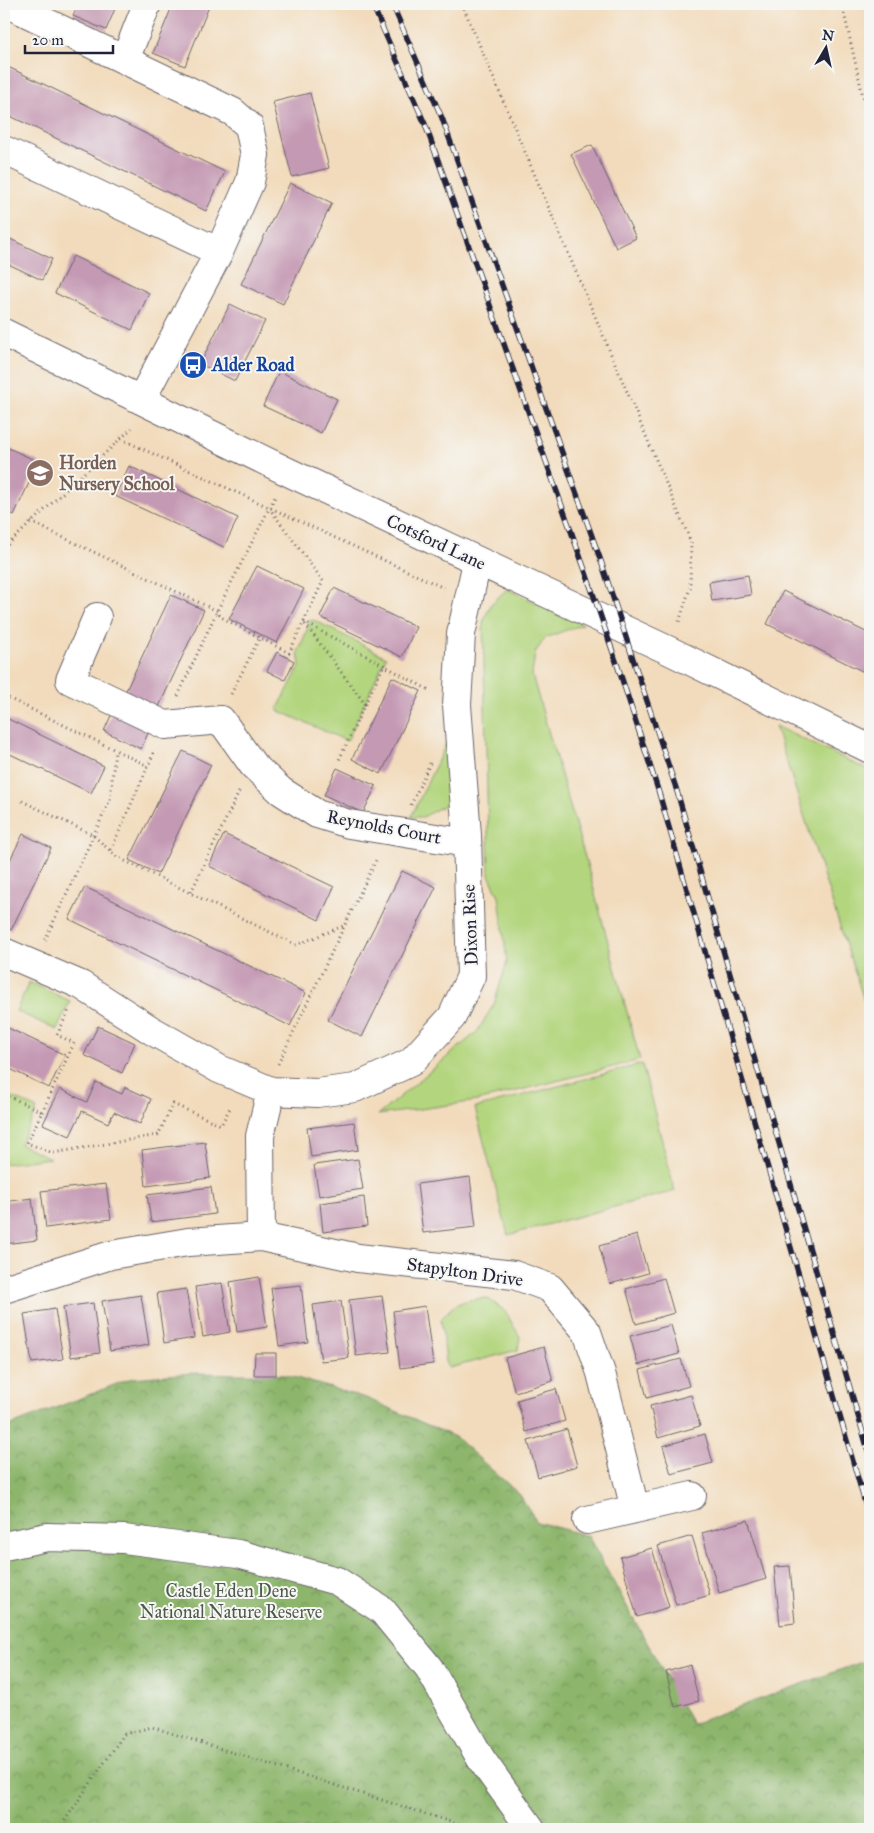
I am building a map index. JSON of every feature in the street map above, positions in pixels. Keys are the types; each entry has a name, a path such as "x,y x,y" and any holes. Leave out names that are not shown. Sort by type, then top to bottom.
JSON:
{"street":[{"path":"8,4 40,11 125,60 234,112 249,126 255,155 250,182 148,403"},
{"path":"125,60 146,4"},
{"path":"4,150 219,252"},
{"name":"Cotsford Lane","path":"4,333 286,471 670,651 870,749"},
{"name":"Dixon Rise","path":"4,952 81,985 151,1030 219,1069 260,1087 317,1093 355,1088 411,1062 452,1017 472,976 467,843 457,705 461,634 477,562"},
{"path":"97,617 70,680 165,725 221,720"},
{"name":"Reynolds Court","path":"221,720 253,765 281,790 317,814 349,824 467,843"},
{"path":"260,1087 261,1237"},
{"name":"Stapylton Drive","path":"4,1289 112,1255 188,1242 261,1237 358,1258 514,1275 550,1288 588,1332 601,1373 635,1510"},
{"path":"588,1520 692,1496"},
{"path":"4,1546 47,1537 124,1539 238,1554 337,1581 382,1610 429,1668 481,1759 531,1829"}],"path":[{"path":"462,4 691,542 690,588 670,651"},
{"path":"842,4 870,127"},
{"path":"4,548 121,439 148,403"},
{"path":"121,439 469,600"},
{"path":"111,850 217,611 270,509 286,471"},
{"path":"31,522 217,611 221,617 289,653 323,581 270,509"},
{"path":"304,622 383,667 457,705"},
{"path":"304,622 365,704"},
{"path":"221,720 235,683 260,637"},
{"path":"340,760 383,667"},
{"path":"4,696 148,766"},
{"path":"34,965 110,800 115,750"},
{"path":"81,985 57,1035 74,1044 27,1143 53,1153 158,1135 173,1104 221,1125 260,1087 432,759"},
{"path":"191,892 253,765"},
{"path":"22,801 93,835 117,857 296,945 343,926"},
{"path":"4,1094 42,1112"},
{"path":"59,1829 124,1734 152,1727 473,1829"}],"green space":[{"path":"507,589 583,624 545,638 535,653 532,675 588,868 640,1060 477,1101 378,1115 477,1032 494,1004 507,962 499,896 489,875 483,622 491,604"},
{"path":"311,620 386,657 347,741 277,710 300,666 298,652"},
{"path":"775,726 870,771 870,1019"},
{"path":"453,729 457,781 450,802 423,817 411,817"},
{"path":"29,982 70,1001 57,1030 16,1011"},
{"path":"642,1064 675,1191 508,1235 475,1108"},
{"path":"4,1093 37,1109 20,1144 50,1158 4,1164"},
{"path":"487,1298 505,1311 520,1337 518,1350 449,1368 446,1361 441,1320 455,1305"},
{"name":"Castle Eden Dene National Nature Reserve","path":"192,1373 286,1375 366,1398 455,1437 520,1495 537,1522 588,1536 692,1724 870,1659 870,1829 4,1829 4,1428 132,1378"}],"building":[{"path":"78,4 117,4 106,30 73,16"},
{"path":"173,4 210,4 185,66 153,53"},
{"path":"4,65 225,172 206,211 4,113"},
{"path":"310,93 329,168 292,177 273,102"},
{"path":"592,145 636,238 616,248 571,154"},
{"path":"290,183 332,203 283,304 241,284"},
{"path":"4,236 52,259 42,280 4,262"},
{"path":"73,256 149,293 132,330 55,293"},
{"path":"230,304 265,321 235,381 200,364"},
{"path":"279,371 337,399 321,433 263,406"},
{"path":"4,446 39,462 14,515 4,510"},
{"path":"129,466 238,518 224,547 115,496"},
{"path":"257,566 304,589 277,643 229,619"},
{"path":"748,575 751,595 712,601 709,582"},
{"path":"334,588 416,627 402,657 320,617"},
{"path":"783,591 870,634 870,675 767,624"},
{"path":"171,595 204,610 155,715 122,699"},
{"path":"277,652 294,661 285,680 267,671"},
{"path":"392,677 421,691 381,774 352,759"},
{"path":"114,709 151,726 141,749 104,731"},
{"path":"4,717 104,766 91,793 4,751"},
{"path":"183,751 211,765 158,874 129,860"},
{"path":"337,768 376,786 363,813 324,795"},
{"path":"23,834 51,848 11,930 4,927 4,872"},
{"path":"224,834 334,887 319,920 209,866"},
{"path":"402,871 436,887 362,1037 328,1020"},
{"path":"85,887 306,993 290,1026 69,919"},
{"path":"4,1026 65,1055 49,1088 4,1066"},
{"path":"98,1026 135,1043 122,1073 84,1055"},
{"path":"96,1082 122,1094 125,1087 151,1099 140,1124 114,1112 108,1123 82,1111 70,1136 43,1124 60,1089 87,1102"},
{"path":"354,1122 358,1150 311,1157 307,1128"},
{"path":"205,1142 210,1178 146,1186 142,1150"},
{"path":"358,1159 363,1189 319,1196 314,1165"},
{"path":"470,1177 476,1227 423,1233 417,1184"},
{"path":"106,1184 111,1219 46,1228 41,1191"},
{"path":"211,1187 215,1214 151,1222 147,1195"},
{"path":"364,1197 367,1226 323,1232 320,1203"},
{"path":"32,1198 37,1240 4,1244 4,1202"},
{"path":"637,1235 648,1273 610,1284 599,1246"},
{"path":"259,1277 267,1327 237,1332 230,1282"},
{"path":"664,1278 674,1313 636,1324 626,1289"},
{"path":"222,1283 230,1332 203,1337 195,1287"},
{"path":"301,1285 308,1342 279,1346 271,1288"},
{"path":"186,1289 194,1338 164,1343 157,1293"},
{"path":"141,1295 149,1345 110,1351 102,1301"},
{"path":"382,1296 390,1352 356,1356 349,1300"},
{"path":"341,1301 349,1358 321,1361 313,1305"},
{"path":"93,1303 100,1353 71,1357 63,1307"},
{"path":"425,1306 433,1364 400,1368 393,1311"},
{"path":"55,1309 63,1359 32,1363 24,1314"},
{"path":"671,1325 679,1354 638,1365 630,1336"},
{"path":"544,1347 553,1381 515,1392 505,1358"},
{"path":"255,1353 276,1353 276,1375 254,1375"},
{"path":"681,1359 689,1386 647,1398 640,1370"},
{"path":"556,1389 565,1421 526,1432 517,1400"},
{"path":"691,1395 700,1426 658,1438 650,1406"},
{"path":"567,1429 577,1466 538,1477 528,1441"},
{"path":"705,1434 713,1463 671,1474 663,1446"},
{"path":"748,1520 766,1579 719,1593 702,1533"},
{"path":"692,1536 710,1595 676,1605 658,1546"},
{"path":"652,1548 669,1607 637,1617 620,1557"},
{"path":"790,1566 795,1623 780,1625 774,1567"},
{"path":"690,1665 699,1701 675,1707 666,1672"}],"railway":[{"path":"372,4 425,124 620,673 659,793 870,1520"},
{"path":"392,4 442,118 602,564 676,788 870,1457"}],"place":[{"name":"Alder Road","path":"193,365"},
{"name":"Horden Nursery School","path":"40,473"}]}
